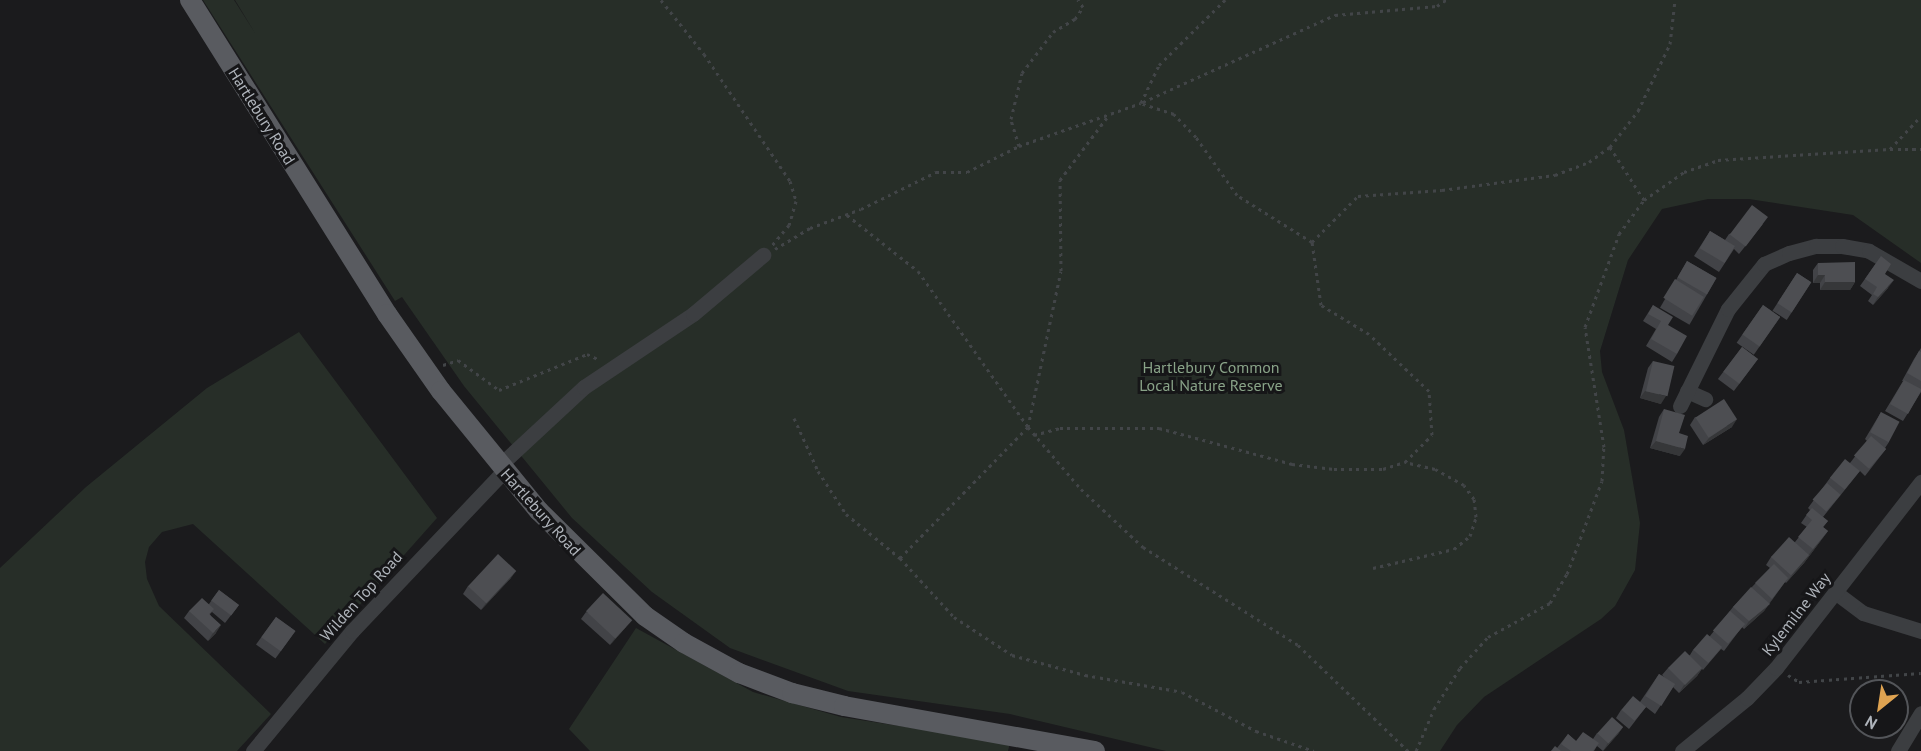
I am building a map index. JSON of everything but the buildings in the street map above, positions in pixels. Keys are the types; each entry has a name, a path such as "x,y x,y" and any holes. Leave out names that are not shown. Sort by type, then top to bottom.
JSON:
{"main road":[{"name":"Hartlebury Road","path":"190,0 428,374 501,468 591,567 645,616 684,643 739,673 792,693 844,706 1095,751"}],"street":[{"path":"1680,406 1728,309 1764,264 1789,252 1816,246 1869,251 1921,281"},
{"name":"Wilden Top Road","path":"253,751 351,631 501,468 584,387 693,314 763,255"},
{"path":"1687,392 1706,399"},
{"name":"Kylemilne Way","path":"1682,751 1747,698 1776,668 1921,483"},
{"path":"1835,592 1863,613 1921,631"},
{"path":"1898,751 1921,713"}],"path":[{"path":"661,0 704,54 790,181 796,201 789,225 763,255"},
{"path":"1019,146 1011,119 1022,74 1053,32 1075,20 1083,7 1078,0"},
{"path":"1141,103 1159,65 1225,0"},
{"path":"763,255 810,228 847,214 936,172 968,172 1019,146 1141,103 1335,15 1437,6 1446,0"},
{"path":"1312,242 1358,196 1442,190 1555,175 1589,162 1610,147 1638,111 1670,44 1675,0"},
{"path":"1034,435 1060,428 1159,428 1292,464 1383,469 1405,462 1432,435 1429,391 1369,334 1321,304 1312,242 1237,195 1174,114 1141,103"},
{"path":"900,558 1028,427 1060,271 1060,180 1110,114"},
{"path":"1890,149 1921,116"},
{"path":"1610,147 1644,200"},
{"path":"1416,751 1434,709 1460,668 1488,637 1550,603 1568,574 1602,481 1605,447 1585,327 1619,234 1644,200 1684,172 1718,160 1921,149"},
{"path":"847,214 918,271 1028,427 1081,489 1143,547 1298,645 1408,751"},
{"path":"428,374 458,360 499,390 587,354 615,367"},
{"path":"794,418 818,471 846,514 900,558 954,617 1012,655 1085,675 1182,692 1256,731 1314,751"},
{"path":"1373,568 1454,549 1470,537 1476,517 1474,499 1464,485 1435,469 1405,462"},
{"path":"1776,668 1799,682 1921,673"}],"green space":[{"name":"Hartlebury Common Local Nature Reserve","path":"203,0 234,0 255,33 235,0 1921,0 1921,263 1853,215 1749,199 1708,199 1662,209 1628,260 1600,351 1602,372 1624,430 1640,523 1635,570 1615,606 1601,619 1484,697 1457,725 1440,751 1166,751 1010,714 848,691 730,648 652,592 572,518 464,386 402,297 395,301"},
{"path":"299,332 437,518 325,644 193,524 162,532 149,547 145,562 147,579 159,606 271,714 237,751 0,751 0,568 86,487 207,388"},
{"path":"636,628 753,692 841,717 1010,743 1008,751 590,751 569,729"}]}
